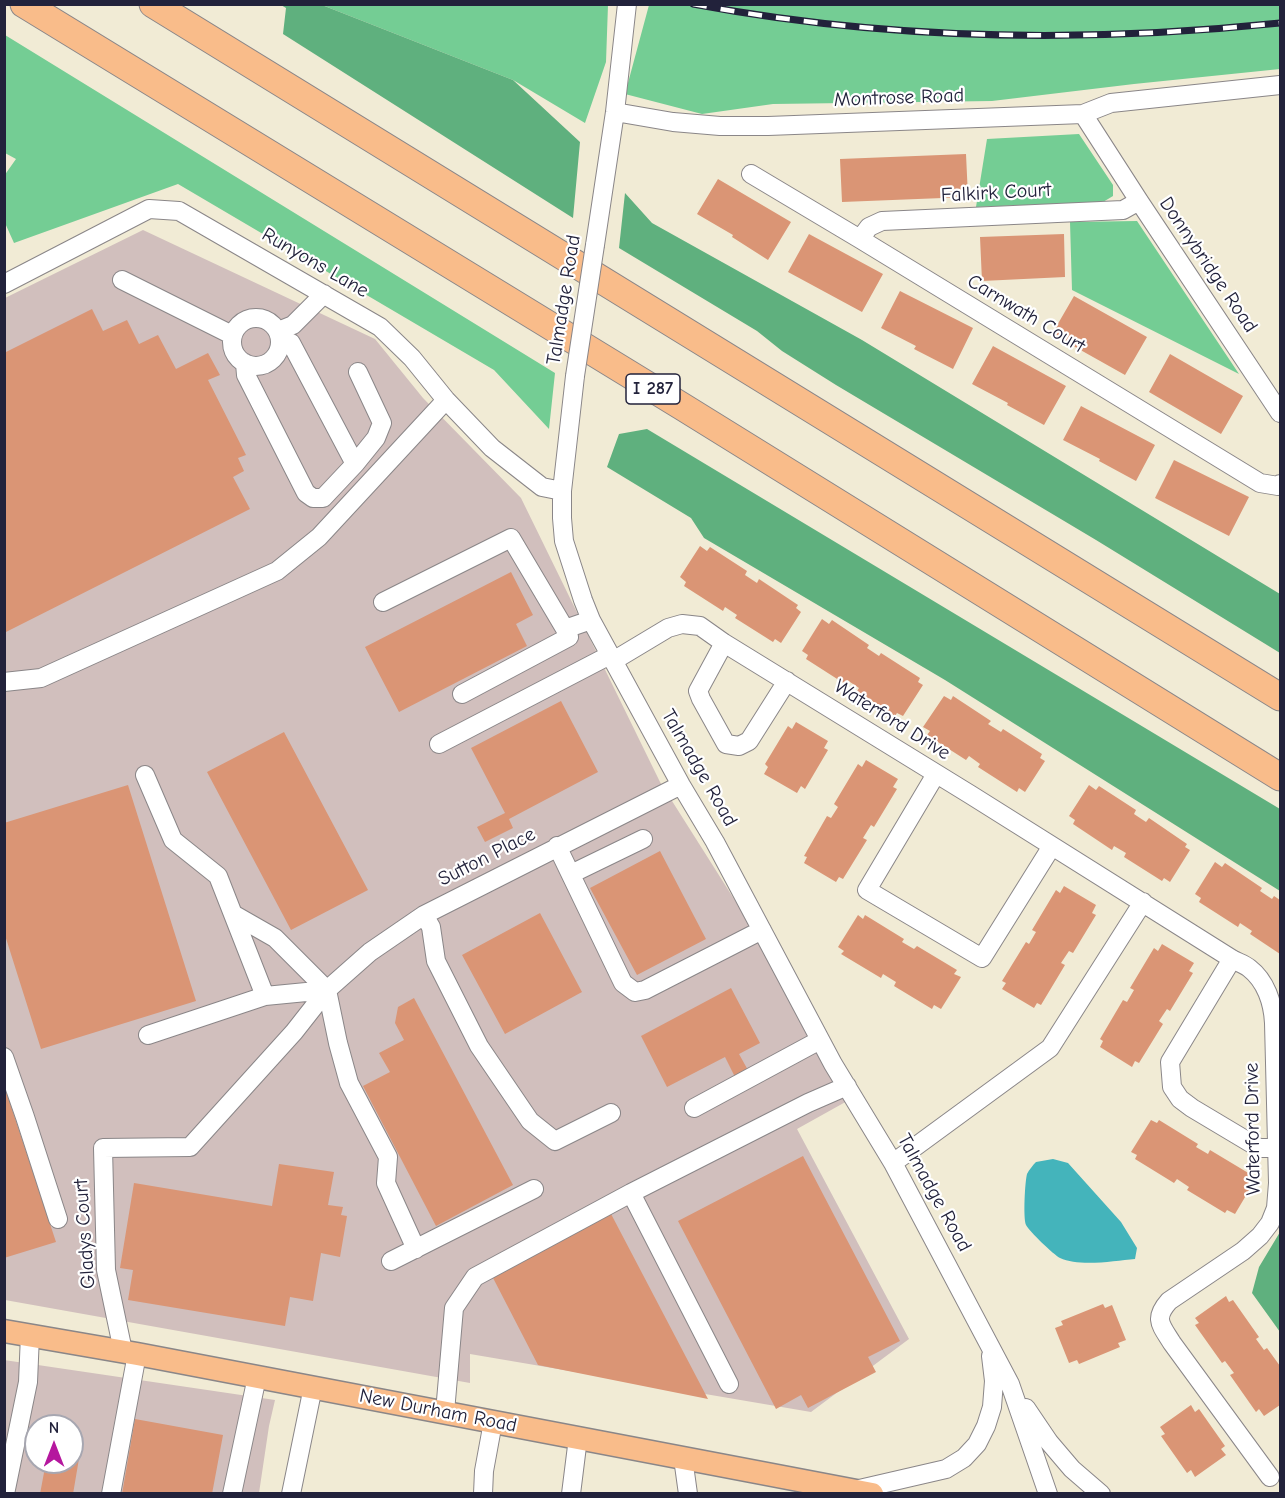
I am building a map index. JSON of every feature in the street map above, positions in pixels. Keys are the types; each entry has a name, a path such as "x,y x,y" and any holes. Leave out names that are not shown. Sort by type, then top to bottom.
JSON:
{"highway":[{"name":"I 287","path":"24,4 693,413 1281,777"},
{"path":"153,4 1281,697"}],"main road":[{"name":"New Durham Road","path":"4,1331 313,1387 863,1492"}],"street":[{"name":"Talmadge Road","path":"627,4 615,112 576,376 562,491 564,541 591,620 611,658 715,842 820,1040 893,1163 1010,1384 1048,1494"},
{"name":"Montrose Road","path":"615,112 673,122 720,126 1083,114 1111,103 1281,85"},
{"path":"1083,114 1139,201"},
{"name":"Carnwath Court","path":"751,174 1260,483 1278,486 1281,484"},
{"name":"Falkirk Court","path":"860,239 869,227 882,221 1123,210 1139,201"},
{"name":"Donnybridge Road","path":"1139,201 1281,413"},
{"name":"Runyons Lane","path":"4,285 149,209 178,210 380,327 412,358 446,400 492,448 542,487 562,491"},
{"path":"122,280 232,335"},
{"path":"324,294 279,337 277,354 269,363 257,366 245,363 233,351 232,346 232,335 244,320 257,317 270,321 279,337 291,343 355,464"},
{"path":"245,363 246,375 306,493 313,498 323,498 355,464 376,438 382,423 358,372"},
{"path":"4,682 41,678 277,571 319,537 446,400"},
{"path":"383,602 511,538 569,637 462,693"},
{"path":"565,629 591,620"},
{"name":"Waterford Drive","path":"440,744 668,628 682,624 700,626 1249,968 1260,980 1270,998 1274,1023 1278,1063 1279,1183 1276,1208 1270,1223 1260,1236 1243,1251 1169,1301 1162,1310 1160,1318 1161,1325 1172,1343 1270,1477"},
{"path":"724,643 698,691 726,744 739,746 749,741 787,681"},
{"path":"936,774 867,890 982,958 1052,846"},
{"path":"145,775 173,840 218,876 265,996"},
{"name":"Sutton Place","path":"103,1148 190,1147 294,1032 327,990 370,952 424,915 681,785"},
{"path":"571,874 643,839"},
{"path":"557,846 623,983 635,992 645,990 762,930"},
{"path":"893,1163 1050,1048 1143,902"},
{"path":"233,914 275,938 327,990 349,1083 388,1157 386,1183 416,1249"},
{"path":"424,915 431,927 436,962 479,1046 530,1121 555,1141 611,1113"},
{"path":"1232,959 1170,1062 1172,1087 1180,1099 1192,1108 1259,1148 1278,1148"},
{"path":"148,1035 265,996 327,990"},
{"path":"694,1108 820,1040"},
{"path":"4,1057 26,1117 58,1219"},
{"path":"445,1412 454,1308 475,1277 632,1192 846,1086"},
{"name":"Gladys Court","path":"103,1148 106,1270 130,1353"},
{"path":"391,1261 534,1189"},
{"path":"632,1192 729,1384"},
{"path":"5,1494 28,1383 30,1335"},
{"path":"863,1492 946,1469 964,1458 977,1444 992,1407 994,1381 990,1345"},
{"path":"111,1494 130,1353"},
{"path":"232,1494 257,1377"},
{"path":"1010,1384 1049,1442 1072,1469 1101,1494"},
{"path":"291,1494 313,1387"},
{"path":"483,1494 484,1471 493,1422"},
{"path":"571,1494 578,1438"},
{"path":"683,1458 688,1494"}],"shaded area":[{"path":"143,230 375,339 423,398 521,498 660,782 858,1095 797,1129 909,1339 811,1412 470,1354 470,1383 5,1300 5,298"},
{"path":"4,1360 275,1400 259,1493 5,1493"}],"green space":[{"path":"281,5 322,5 513,80 580,142 573,218 283,34 286,8"},
{"path":"322,5 608,5 606,62 585,123 513,80"},
{"path":"649,5 1280,5 1280,69 992,101 773,104 702,114 625,94"},
{"path":"5,35 555,373 549,429 494,370 178,184 14,243 5,223 4,176 16,159 5,153"},
{"path":"1079,134 1113,185 1113,196 1103,202 976,207 987,139"},
{"path":"625,193 652,223 862,340 1280,594 1280,653 836,385 782,351 757,331 619,248"},
{"path":"1137,221 1239,374 1072,290 1070,222"},
{"path":"647,429 1280,809 1280,891 945,680 704,538 691,518 607,467 619,434"},
{"path":"1280,1232 1280,1332 1252,1293 1259,1267"}],"water":[{"path":"1053,1159 1068,1163 1121,1222 1137,1248 1135,1259 1097,1263 1068,1261 1060,1258 1028,1228 1025,1215 1027,1174 1036,1162"}],"building":[{"path":"966,154 968,197 842,202 840,159"},
{"path":"718,179 791,222 768,260 732,237 733,235 697,214"},
{"path":"809,234 883,274 862,312 788,272"},
{"path":"1064,234 1065,277 982,281 980,237"},
{"path":"900,291 973,328 953,369 914,349 916,346 881,328"},
{"path":"1074,296 1147,337 1125,375 1052,334"},
{"path":"92,309 103,331 127,320 139,344 158,335 176,369 208,353 220,375 208,380 246,455 238,458 244,471 233,477 250,509 4,633 4,353"},
{"path":"993,346 1066,386 1044,425 972,384"},
{"path":"1170,354 1243,396 1221,434 1149,392"},
{"path":"1081,406 1155,445 1136,481 1063,440"},
{"path":"1174,460 1249,497 1229,536 1155,498"},
{"path":"700,546 707,551 710,547 747,571 745,575 757,583 759,579 798,605 796,608 801,612 781,643 775,639 773,642 735,618 737,615 725,607 723,611 684,586 686,582 680,577"},
{"path":"511,572 533,615 516,624 527,646 399,712 365,647"},
{"path":"822,619 829,624 832,620 869,645 867,648 879,656 881,653 920,678 918,682 923,685 903,716 897,713 895,716 857,691 859,688 847,680 845,684 806,659 808,655 802,651"},
{"path":"944,696 951,700 953,696 991,721 988,724 1001,732 1003,729 1042,754 1040,758 1045,761 1025,792 1019,788 1017,792 978,767 980,764 969,756 966,760 927,735 930,731 923,727"},
{"path":"561,701 598,772 509,819 513,828 485,842 477,827 505,813 471,748"},
{"path":"796,722 828,741 824,748 828,750 805,789 801,786 797,793 764,774 768,767 765,764 788,726 792,729"},
{"path":"284,732 368,890 291,930 207,772"},
{"path":"866,760 898,779 893,787 897,789 874,827 871,825 863,838 867,840 843,879 839,877 836,882 804,863 807,857 804,856 827,816 831,818 838,807 834,804 858,764 862,767"},
{"path":"128,785 196,1001 41,1049 4,932 4,823"},
{"path":"1089,785 1096,790 1099,786 1136,810 1134,814 1146,822 1149,818 1187,844 1185,847 1190,850 1170,882 1164,878 1162,881 1124,857 1126,853 1114,846 1112,850 1073,824 1075,820 1069,816"},
{"path":"660,851 706,939 637,975 590,888"},
{"path":"1215,862 1222,867 1225,863 1262,888 1260,891 1272,899 1274,896 1280,900 1280,954 1250,934 1252,931 1240,923 1238,927 1199,902 1201,898 1195,894"},
{"path":"1064,886 1096,905 1092,913 1096,915 1073,953 1069,951 1061,963 1065,965 1041,1005 1037,1003 1034,1008 1002,989 1006,983 1002,981 1026,942 1029,944 1036,932 1032,930 1056,890 1060,893"},
{"path":"540,913 582,992 505,1034 462,955"},
{"path":"858,915 863,919 865,915 904,939 902,942 914,949 917,946 957,970 954,974 961,977 941,1009 934,1005 932,1009 894,986 896,982 883,974 881,978 841,954 844,951 838,947"},
{"path":"1162,944 1194,963 1189,971 1193,973 1170,1011 1167,1009 1159,1021 1163,1024 1139,1063 1135,1061 1132,1067 1100,1047 1103,1041 1100,1039 1123,1000 1127,1002 1134,990 1130,988 1154,948 1158,951"},
{"path":"731,988 760,1043 739,1054 749,1072 736,1079 725,1057 667,1087 641,1036"},
{"path":"414,998 513,1185 436,1226 363,1086 390,1072 379,1053 404,1040 395,1023 398,1007"},
{"path":"4,1085 56,1242 4,1258"},
{"path":"1151,1120 1157,1123 1159,1120 1198,1144 1196,1147 1208,1154 1210,1150 1250,1174 1248,1178 1254,1182 1235,1214 1227,1210 1225,1213 1187,1190 1189,1187 1177,1179 1174,1183 1135,1159 1137,1155 1131,1152"},
{"path":"803,1156 900,1341 868,1357 876,1372 808,1408 801,1395 776,1409 678,1221"},
{"path":"279,1164 334,1172 328,1205 343,1207 341,1215 347,1216 340,1257 321,1253 313,1301 290,1297 285,1326 128,1300 133,1270 120,1268 134,1183 272,1206"},
{"path":"610,1212 708,1399 538,1365 491,1274"},
{"path":"1226,1296 1229,1302 1233,1300 1259,1337 1256,1339 1264,1350 1267,1348 1280,1366 1280,1405 1264,1416 1259,1409 1256,1412 1230,1375 1234,1373 1225,1361 1222,1363 1195,1325 1199,1323 1195,1318"},
{"path":"1103,1304 1105,1308 1112,1305 1126,1340 1118,1343 1120,1347 1079,1364 1077,1360 1069,1363 1055,1328 1063,1325 1061,1321"},
{"path":"1191,1405 1195,1412 1199,1409 1225,1446 1221,1449 1226,1455 1195,1477 1191,1470 1187,1473 1161,1436 1165,1434 1160,1427"},
{"path":"135,1419 223,1435 212,1494 122,1494"},
{"path":"44,1474 76,1474 73,1494 40,1494"}],"railway":[{"path":"693,4 839,25 986,35 1133,34 1280,23"}]}
